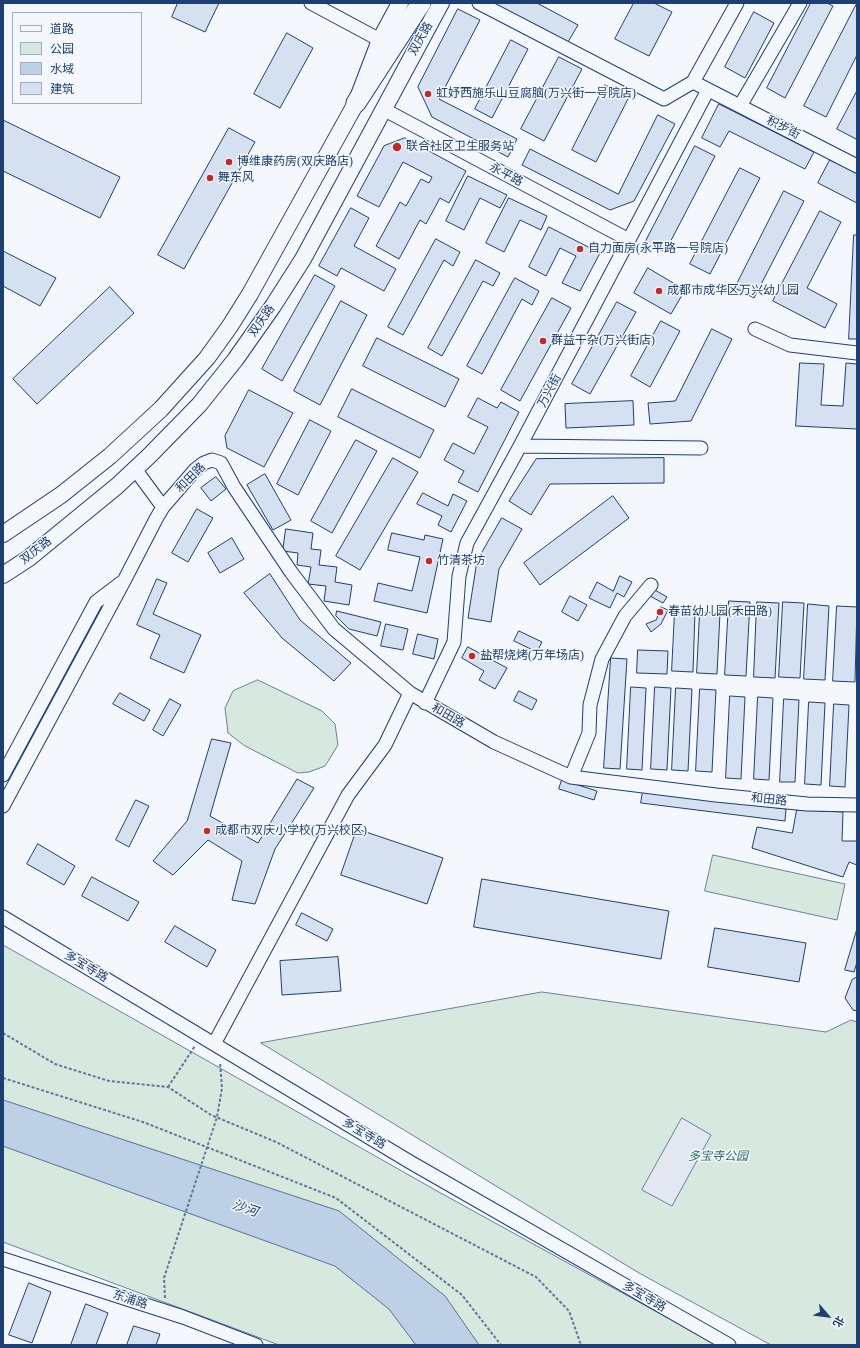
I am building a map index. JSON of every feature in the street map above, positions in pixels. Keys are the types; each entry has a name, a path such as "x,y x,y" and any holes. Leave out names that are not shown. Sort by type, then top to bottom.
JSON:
{"highway":[{"path":"356,103 421,3"}],"main road":[{"name":"双庆路","path":"3,534 61,495 110,456 161,409 206,358 230,326 250,294 356,103 380,40 400,3"},
{"name":"双庆路","path":"3,575 29,558 117,486 199,405 235,360 269,312 303,259 441,3"}],"street":[{"path":"311,3 380,40"},
{"path":"479,3 664,99 693,82 737,3"},
{"path":"740,106 800,3"},
{"name":"积步街","path":"693,82 857,166"},
{"name":"万兴街","path":"425,703 454,642 459,576 467,543 520,446 708,90"},
{"name":"永平路","path":"383,109 629,240"},
{"path":"755,328 790,345 857,353"},
{"path":"520,446 701,448"},
{"name":"和田路","path":"163,507 195,470 204,463 212,460 221,463 234,487 290,572 334,629 410,693 425,703 494,742 571,777 716,795 799,803 857,806"},
{"path":"3,806 163,507 135,469"},
{"path":"3,775 8,754 96,602 124,581"},
{"path":"571,777 589,733 590,705 602,658 625,616 651,585"},
{"path":"216,1045 244,985 348,795 385,745 410,693"},
{"name":"多宝寺路","path":"3,917 410,1162 729,1345"},
{"name":"东浦路","path":"3,1259 165,1311 256,1345"}],"path":[{"path":"3,1033 55,1064 109,1081 168,1087 210,1115 276,1142 536,1276 569,1311 581,1345"},
{"path":"168,1087 201,1036"},
{"path":"165,1311 164,1278 217,1117 222,1088 216,1045"},
{"path":"3,1078 143,1122 336,1198 462,1295 501,1345"}],"green space":[{"path":"258,680 322,711 335,724 338,745 325,766 309,772 298,773 245,746 228,733 225,708 233,691"},
{"path":"713,855 845,884 837,920 705,891"},
{"path":"3,945 437,1191 717,1345 479,1345 445,1296 339,1211 3,1100"},
{"name":"多宝寺公园","path":"542,992 826,1032 851,1020 857,1022 857,1345 771,1345 639,1273 261,1043"},
{"path":"3,1146 335,1266 389,1309 416,1345 279,1345 3,1242"}],"shaded area":[{"path":"682,1118 711,1135 672,1206 642,1190"}],"water":[{"name":"沙河","path":"3,1100 339,1211 445,1296 479,1345 416,1345 389,1309 335,1266 3,1146"}],"building":[{"path":"178,3 219,3 205,32 172,17"},
{"path":"493,3 537,3 578,25 568,42"},
{"path":"634,3 654,3 672,12 649,56 615,39"},
{"path":"811,3 827,3 833,6 785,98 767,88"},
{"path":"857,3 857,55 826,117 804,106"},
{"path":"458,9 480,20 439,99 517,139 508,157 432,117 418,87"},
{"path":"754,12 774,23 745,78 725,67"},
{"path":"287,33 313,48 280,108 254,94"},
{"path":"511,40 528,49 492,118 475,109"},
{"path":"559,57 582,69 544,141 521,129"},
{"path":"605,85 629,97 596,162 572,150"},
{"path":"857,91 857,137 856,139 837,129"},
{"path":"719,104 814,152 805,169 729,131 720,147 702,138"},
{"path":"658,115 675,124 634,201 610,210 522,165 530,149 618,194"},
{"path":"3,120 120,177 100,218 3,171"},
{"path":"229,128 255,142 184,269 158,255"},
{"path":"405,138 466,171 449,203 440,198 426,224 420,220 399,259 376,246 400,202 406,206 421,179 429,183 432,177 403,162 379,207 357,196 384,146"},
{"path":"695,146 715,156 665,252 645,243"},
{"path":"830,160 857,173 857,203 818,183"},
{"path":"740,168 760,178 710,274 690,264"},
{"path":"468,176 507,195 500,208 480,198 464,230 446,221"},
{"path":"784,191 804,201 754,298 735,288"},
{"path":"509,198 547,216 541,230 520,220 504,252 486,243"},
{"path":"351,208 369,218 354,246 396,269 384,291 341,268 337,276 319,266"},
{"path":"820,211 841,222 807,288 837,304 825,328 773,301"},
{"path":"549,227 600,253 580,291 562,283 576,256 560,248 546,276 529,267"},
{"path":"854,235 857,235 857,339 849,339"},
{"path":"436,239 460,252 453,266 444,260 403,335 388,327"},
{"path":"3,251 56,278 40,306 3,286"},
{"path":"476,260 500,273 493,286 483,281 442,356 428,348"},
{"name":"成都市成华区万兴幼儿园","path":"648,268 685,290 671,314 634,293"},
{"path":"315,275 335,286 282,381 262,369"},
{"path":"515,278 539,291 532,305 522,299 482,374 467,366"},
{"path":"110,287 134,313 37,404 13,379"},
{"path":"552,298 571,308 520,401 501,390"},
{"path":"341,301 367,315 320,405 294,391"},
{"path":"617,302 636,312 590,394 572,384"},
{"path":"661,321 680,331 650,387 631,376"},
{"path":"712,329 732,339 691,421 650,424 648,403 675,401"},
{"path":"377,338 459,379 445,407 363,366"},
{"path":"800,363 824,364 821,405 843,406 846,363 857,364 857,429 796,426"},
{"path":"352,389 434,430 420,458 338,417"},
{"path":"249,390 293,413 264,467 227,448 225,436"},
{"path":"478,398 497,408 501,402 519,412 478,492 458,482 464,471 444,460 453,443 474,454 488,427 468,417"},
{"path":"633,401 634,425 566,428 565,404"},
{"path":"310,420 331,431 298,495 277,484"},
{"path":"356,440 377,451 332,533 311,521"},
{"path":"393,458 418,472 360,570 336,556"},
{"path":"664,458 664,483 550,484 531,515 509,501 536,459"},
{"path":"265,474 291,520 273,530 247,485"},
{"path":"216,477 226,489 211,501 201,488"},
{"path":"423,493 448,506 453,494 467,501 451,532 438,525 442,516 417,504"},
{"path":"613,496 629,518 540,585 524,563"},
{"path":"197,509 213,518 188,562 172,553"},
{"path":"502,518 522,529 499,569 491,622 468,618 477,561"},
{"path":"286,529 313,533 311,549 321,550 319,565 337,567 335,582 352,585 349,605 324,601 326,586 308,584 311,567 297,565 298,553 283,551"},
{"path":"392,533 424,540 425,535 443,539 427,613 374,601 378,583 412,591 420,557 388,550"},
{"path":"232,538 244,559 220,573 208,553"},
{"path":"270,574 300,620 351,663 334,681 282,638 244,593"},
{"path":"620,576 632,582 624,597 617,593 610,608 589,598 597,582 613,591"},
{"path":"157,579 167,583 153,614 201,635 184,673 150,658 160,635 137,625"},
{"path":"653,589 667,597 663,603 650,596"},
{"path":"570,596 587,605 578,621 562,612"},
{"path":"729,601 750,602 746,676 725,675"},
{"path":"757,602 779,603 775,678 754,677"},
{"path":"783,602 804,603 800,678 779,677"},
{"path":"808,604 829,606 825,680 804,679"},
{"path":"837,606 857,607 855,682 833,681"},
{"path":"661,607 668,610 661,624 651,632 646,624 656,620"},
{"path":"675,610 695,611 693,672 672,671"},
{"path":"337,611 381,622 377,636 349,629 336,616"},
{"path":"700,612 720,613 717,674 697,673"},
{"path":"386,624 408,629 403,650 381,646"},
{"path":"519,631 542,642 537,652 514,641"},
{"path":"418,634 438,639 434,659 413,654"},
{"path":"468,647 507,668 495,689 479,680 484,671 462,658"},
{"path":"638,650 668,651 667,674 637,673"},
{"path":"611,658 627,659 620,769 604,768"},
{"path":"631,687 646,688 642,770 627,769"},
{"path":"655,687 671,688 667,770 651,769"},
{"path":"676,688 692,689 688,771 672,770"},
{"path":"700,689 716,690 712,772 696,771"},
{"path":"519,691 537,700 532,710 514,701"},
{"path":"120,693 150,710 144,721 113,704"},
{"path":"730,696 745,697 741,779 726,778"},
{"path":"758,697 773,698 769,780 754,779"},
{"path":"170,699 181,705 163,736 153,730"},
{"path":"784,699 799,700 795,782 780,782"},
{"path":"809,702 825,703 821,785 805,784"},
{"path":"834,704 849,705 845,787 830,786"},
{"name":"成都市双庆小学校(万兴校区)","path":"212,739 231,743 210,816 258,843 297,779 314,788 275,849 255,904 232,900 242,861 208,840 173,875 153,861 187,821"},
{"path":"562,780 597,791 594,800 559,789"},
{"path":"643,791 786,809 785,821 641,803"},
{"path":"136,800 149,806 129,847 116,840"},
{"path":"797,810 843,812 842,841 857,841 857,865 849,862 843,877 752,848 757,827 792,833"},
{"path":"357,829 443,858 427,904 341,875"},
{"path":"38,844 75,866 64,885 27,864"},
{"path":"92,877 139,902 128,921 82,896"},
{"path":"482,879 669,911 661,959 474,927"},
{"path":"302,913 333,929 327,941 296,925"},
{"path":"175,926 216,950 207,967 165,942"},
{"path":"715,928 806,943 799,982 708,967"},
{"path":"857,929 857,962 854,972 845,970"},
{"path":"338,957 341,991 282,995 280,961"},
{"path":"857,977 857,1011 853,1010 845,998 852,980"},
{"path":"29,1283 51,1292 32,1343 9,1335"},
{"path":"86,1304 108,1313 96,1345 71,1345"},
{"path":"134,1326 160,1334 156,1345 127,1345"}],"place":[{"name":"虹妤西施乐山豆腐脑(万兴街一号院店)","path":"428,94"},
{"name":"联合社区卫生服务站","path":"397,147"},
{"name":"博维康药房(双庆路店)","path":"229,162"},
{"name":"舞东风","path":"210,178"},
{"name":"自力面房(永平路一号院店)","path":"580,249"},
{"name":"成都市成华区万兴幼儿园","path":"659,291"},
{"name":"群益干杂(万兴街店)","path":"543,341"},
{"name":"竹清茶坊","path":"429,561"},
{"name":"春苗幼儿园(禾田路)","path":"660,612"},
{"name":"盐帮烧烤(万年场店)","path":"472,656"},
{"name":"成都市双庆小学校(万兴校区)","path":"207,831"}]}
